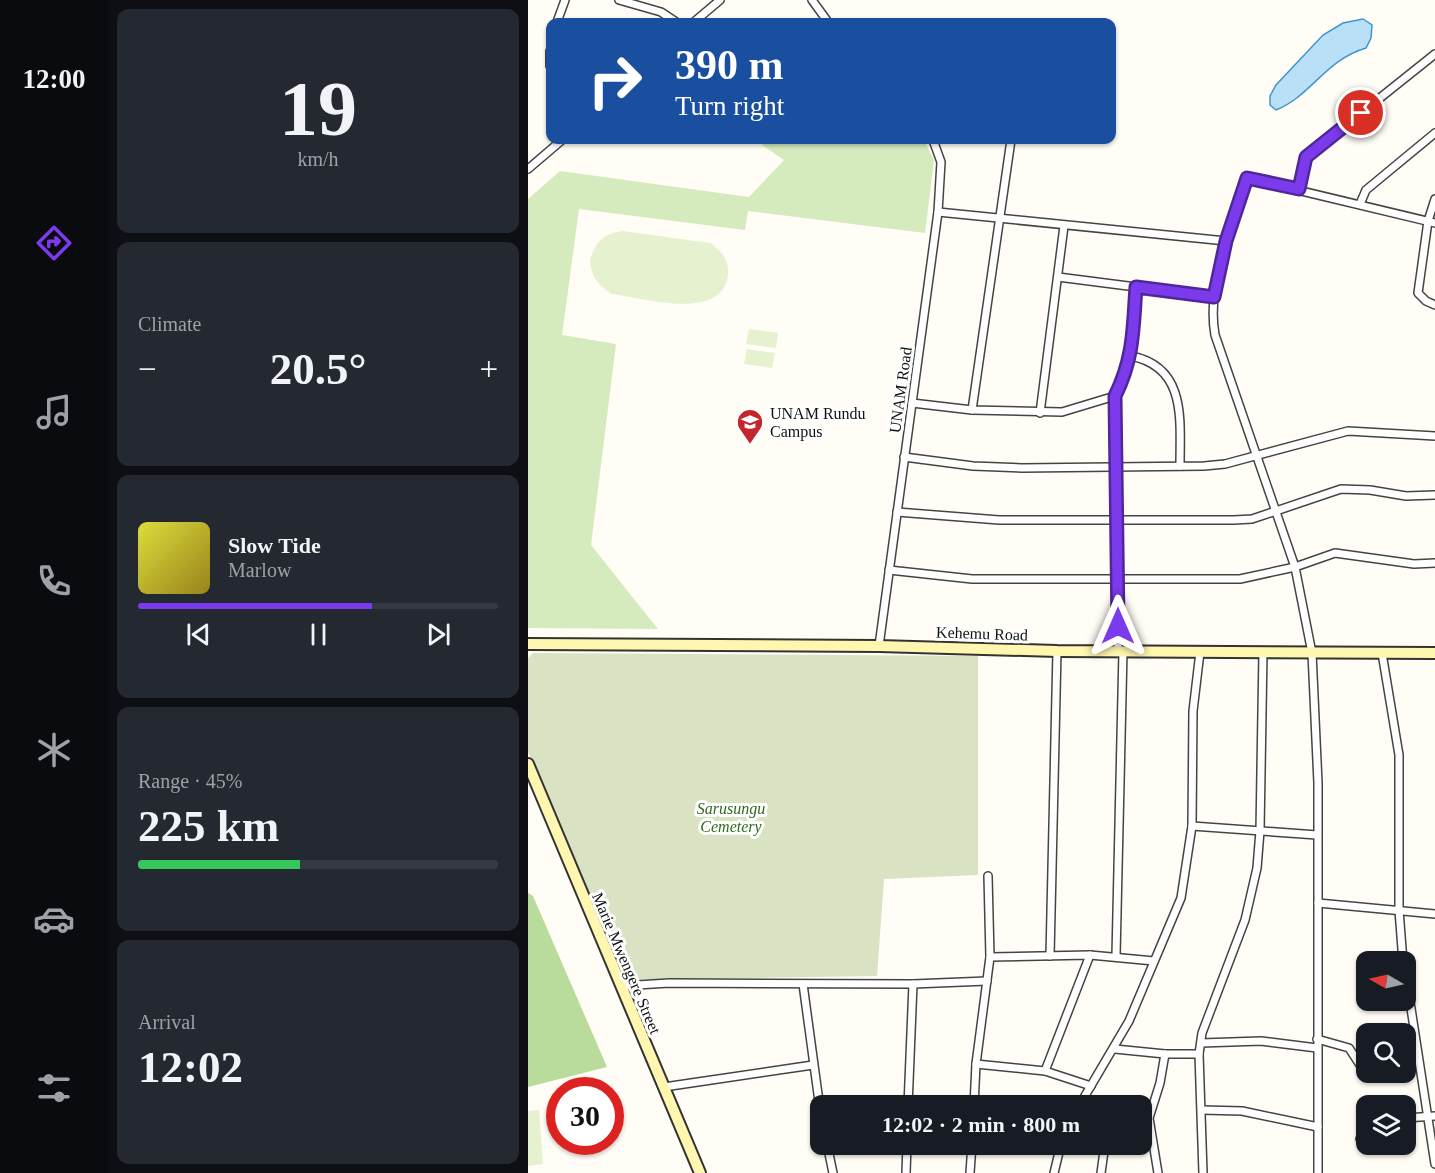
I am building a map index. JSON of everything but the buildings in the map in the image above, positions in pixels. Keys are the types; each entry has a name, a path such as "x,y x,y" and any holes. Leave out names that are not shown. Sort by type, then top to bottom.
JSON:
{"street":[{"path":"558,18 565,0"},
{"path":"619,0 650,8 669,18"},
{"path":"650,8 657,0"},
{"path":"698,18 720,0"},
{"path":"812,0 825,18"},
{"path":"1299,189 1306,157 1435,54"},
{"path":"1360,204 1366,190 1435,133"},
{"path":"528,169 557,144"},
{"name":"UNAM Road","path":"879,646 939,212 941,162 934,144"},
{"path":"972,410 1010,144"},
{"path":"1318,1173 1318,783 1312,653 1295,567 1215,335 1212,318 1214,297 1226,241 1247,178 1431,222"},
{"path":"1435,199 1418,293 1426,302 1435,305"},
{"path":"939,212 1226,241"},
{"path":"1040,413 1064,226"},
{"path":"1058,277 1214,297"},
{"path":"1116,956 1120,651 1115,396 1126,374 1131,356 1136,287"},
{"path":"1131,356 1149,359 1162,368 1172,386 1180,412 1180,466"},
{"path":"912,403 972,410 1040,413 1081,408 1115,396"},
{"path":"904,457 982,466 1180,466 1226,464 1348,431 1435,436"},
{"path":"897,512 979,520 1234,520 1252,519 1341,489 1370,490 1406,496 1435,495"},
{"path":"889,570 972,579 1240,579 1295,567 1335,553 1414,564 1435,563"},
{"name":"Kehemu Road","path":"528,644 1435,653"},
{"path":"1050,956 1057,651"},
{"path":"1086,1095 1115,1049 1181,898 1192,826 1193,711 1200,652"},
{"path":"1203,1173 1199,1054 1206,1022 1250,902 1260,831 1263,652"},
{"path":"1382,653 1400,767 1399,910 1403,951"},
{"name":"Marie Mwengere Street","path":"528,764 700,1173"},
{"path":"1192,826 1317,835"},
{"path":"975,1095 976,1064 990,957 988,876"},
{"path":"1318,903 1435,914"},
{"path":"1045,1071 1090,955"},
{"path":"990,957 1090,955 1154,961"},
{"path":"621,987 669,983 913,984 987,981"},
{"path":"803,984 818,1095"},
{"path":"908,1095 913,984"},
{"path":"1411,1011 1435,1164"},
{"path":"1317,1039 1349,1047 1356,1058"},
{"path":"1201,1043 1261,1041 1317,1048"},
{"path":"1115,1049 1165,1054 1199,1054"},
{"path":"1152,1104 1160,1083 1165,1054"},
{"path":"976,1064 1045,1071 1091,1086"},
{"path":"664,1087 813,1065"},
{"path":"1202,1110 1242,1111 1318,1127"},
{"path":"1416,1118 1435,1116"},
{"path":"1152,1141 1158,1173"},
{"path":"829,1155 833,1173"},
{"path":"906,1173 907,1155"},
{"path":"970,1173 971,1155"},
{"path":"1054,1173 1058,1155"},
{"path":"1101,1173 1103,1155"}],"green space":[{"path":"926,144 934,160 925,233 748,211 745,230 579,209 562,335 616,344 591,545 658,629 528,628 528,199 560,171 749,197 784,160 762,145"},
{"path":"623,231 710,243 721,252 726,260 728,273 723,288 713,298 698,303 681,304 612,294 596,280 590,260 601,240 606,236"},
{"path":"749,329 778,333 776,348 746,344"},
{"path":"747,349 775,353 772,368 744,364"},
{"name":"Sarusungu Cemetery","path":"533,653 978,656 978,875 884,879 877,976 624,980 528,752 528,658"},
{"path":"528,893 533,896 607,1067 568,1077 546,1077 546,1082 528,1087"},
{"path":"539,1110 543,1164 528,1166 528,1111"}],"water":[{"path":"1363,19 1372,25 1371,38 1366,48 1340,61 1288,104 1276,110 1270,105 1270,96 1276,85 1323,35 1343,23"}],"place":[{"name":"UNAM Rundu Campus","path":"750,445"}],"route":[{"path":"1118,626 1115,396 1126,374 1131,356 1136,287 1214,297 1226,241 1247,178 1299,189 1306,157 1361,113"}]}
